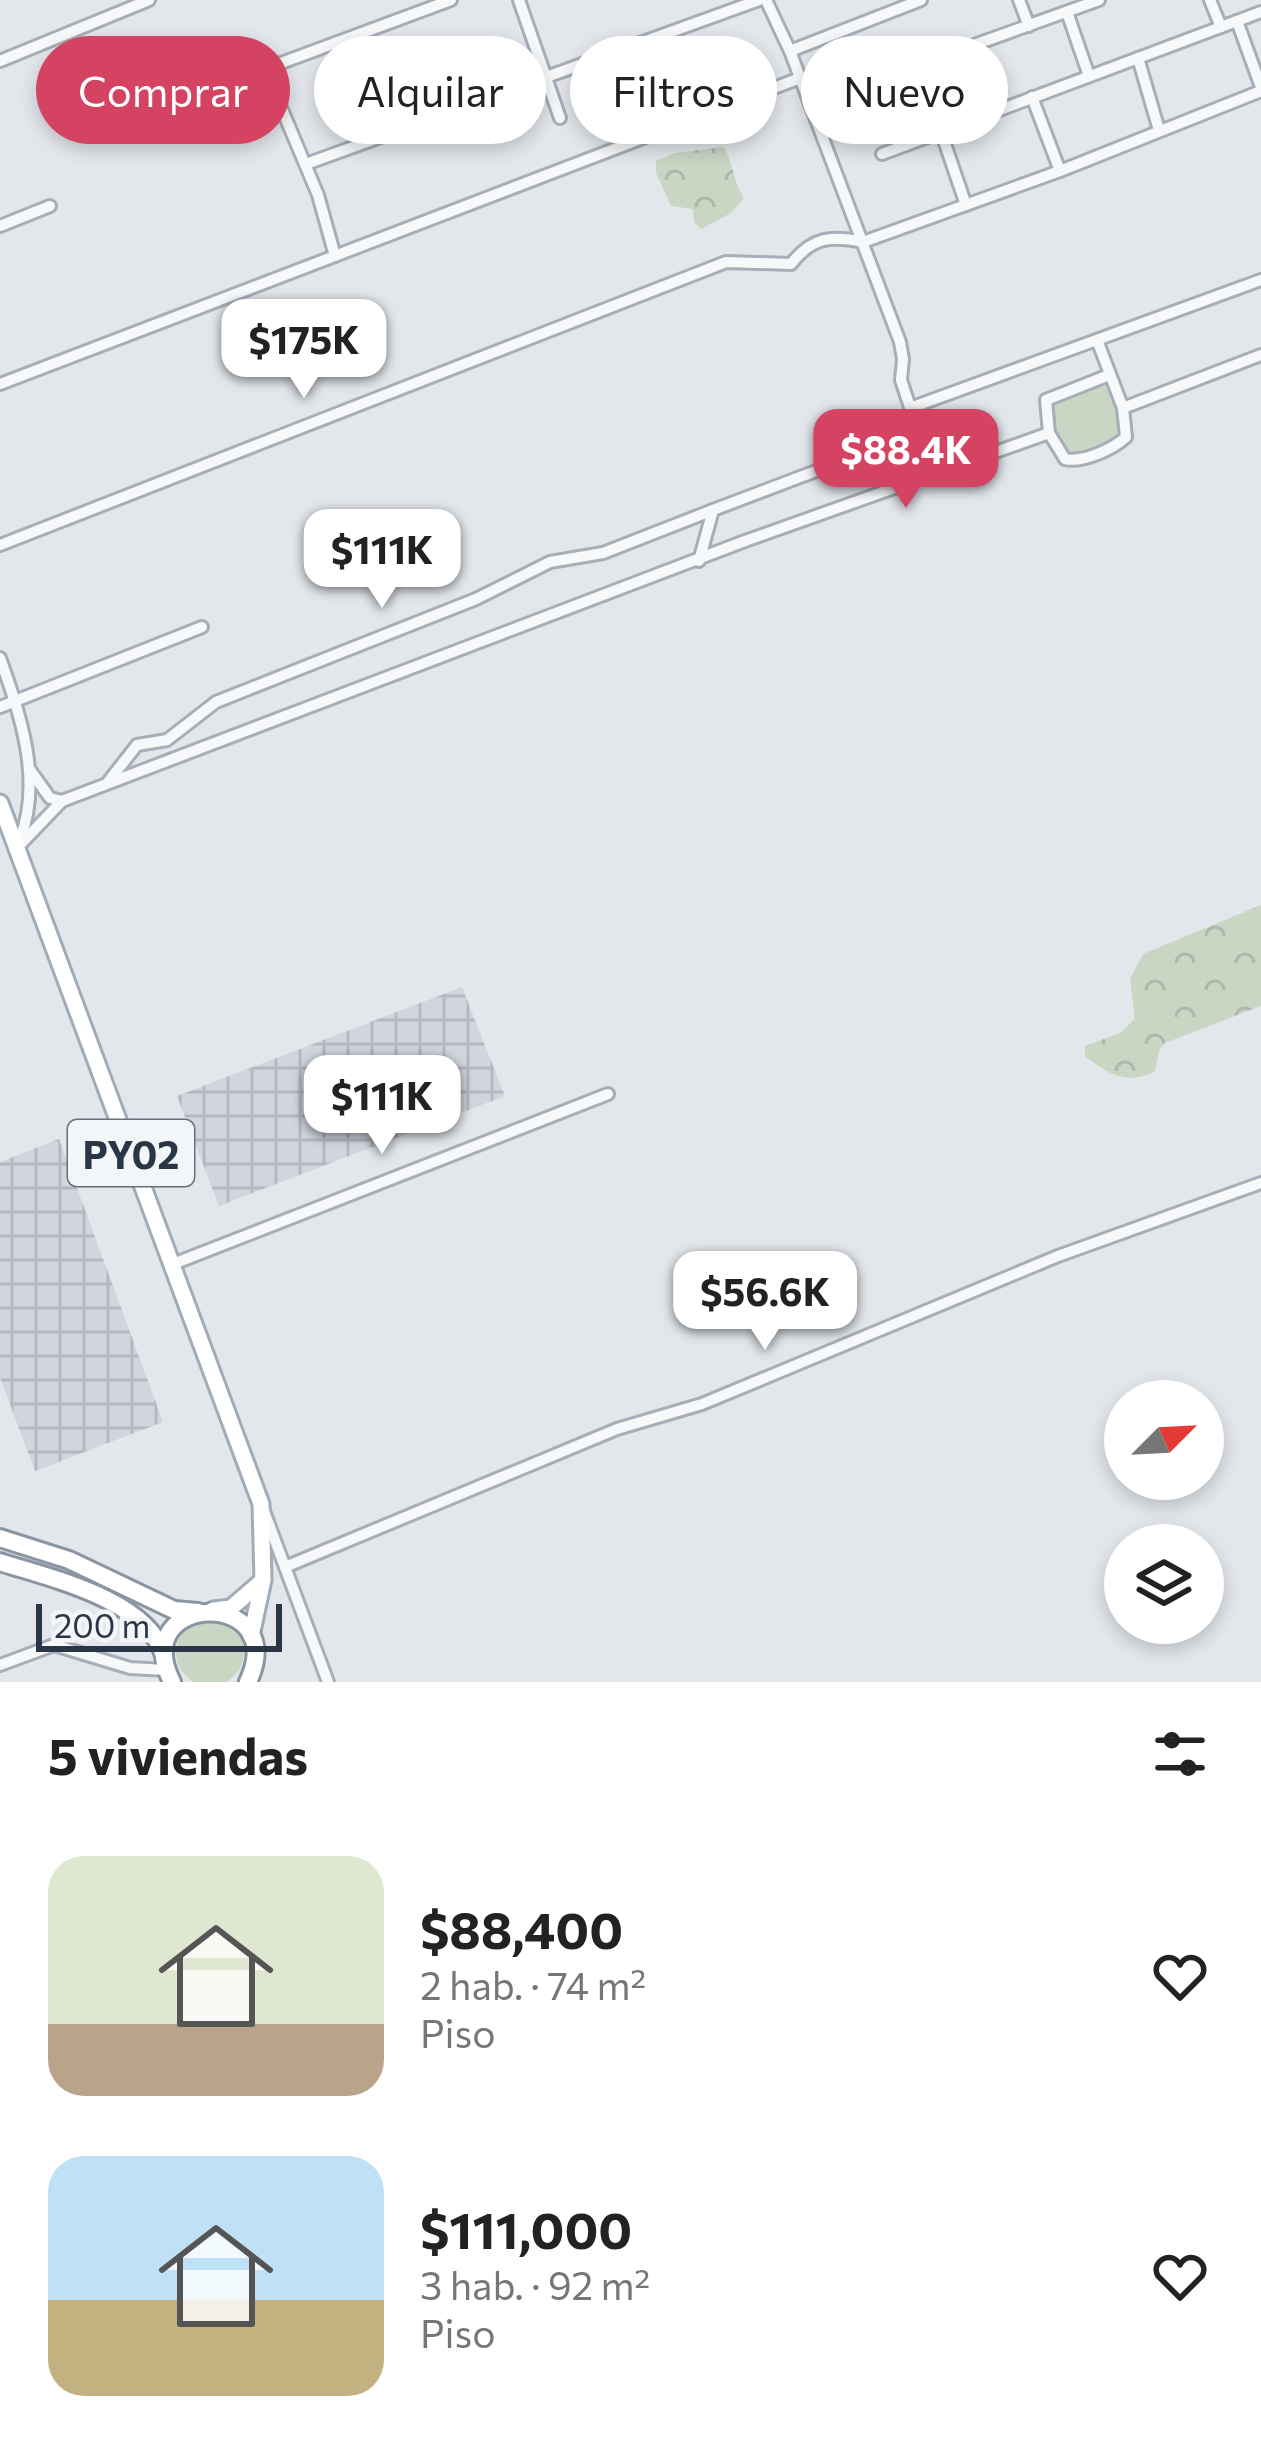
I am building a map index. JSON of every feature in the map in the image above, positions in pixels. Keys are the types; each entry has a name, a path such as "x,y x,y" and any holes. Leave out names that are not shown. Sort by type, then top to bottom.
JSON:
{"highway":[{"path":"0,1538 69,1560 174,1610 206,1611 242,1623 251,1636"},
{"path":"0,1562 87,1589 140,1621 158,1638 167,1669"},
{"path":"167,1669 173,1628 206,1611"},
{"name":"PY02","path":"251,1636 254,1677"}],"main road":[{"name":"PY02","path":"0,803 9,840 261,1504 263,1580 251,1636"},
{"path":"206,1611 231,1608 263,1580"}],"street":[{"path":"0,61 149,0"},
{"path":"335,256 306,164 265,69 451,0"},
{"path":"519,0 532,36"},
{"path":"0,384 800,78 763,0 546,77 560,118"},
{"path":"790,51 921,0"},
{"path":"1019,0 1029,26"},
{"path":"1001,36 1099,0"},
{"path":"1210,0 1221,27"},
{"path":"1008,107 1261,11"},
{"path":"1067,12 1089,76"},
{"path":"0,545 726,262 791,264 817,239 863,242 1060,171 1261,89 1237,21"},
{"path":"1138,58 1159,130"},
{"path":"1032,98 1060,171"},
{"path":"306,164 361,144"},
{"path":"825,144 900,342 901,380 933,477"},
{"path":"882,154 909,144"},
{"path":"945,144 966,205"},
{"path":"0,226 50,206"},
{"path":"910,408 1261,280"},
{"path":"1097,340 1123,408 1127,431 1123,441 1075,461 1065,459 1049,434 1046,405 1050,396 1109,375"},
{"path":"1123,408 1261,355"},
{"path":"107,784 137,745 167,740 216,702 476,599 550,562 603,554 919,432"},
{"path":"9,840 62,801 1049,434"},
{"path":"699,561 713,510"},
{"path":"0,707 202,627"},
{"path":"0,658 16,701 28,767 29,817 9,840"},
{"path":"28,767 50,798 62,801"},
{"path":"173,1264 608,1094"},
{"path":"285,1567 617,1429 701,1404 1058,1256 1261,1183"},
{"path":"261,1504 328,1682"},
{"path":"0,1665 55,1645 130,1668 167,1669"}],"shaded area":[{"path":"462,987 505,1096 219,1206 177,1096"},
{"path":"59,1139 163,1422 35,1471 0,1378 0,1162"}],"green space":[{"path":"724,147 744,198 731,213 701,229 694,222 693,209 671,206 656,173 656,161 674,153"},
{"path":"1105,382 1124,426 1119,438 1068,452 1056,438 1051,402"},
{"path":"1261,905 1261,1006 1165,1043 1155,1071 1136,1078 1118,1076 1085,1056 1085,1046 1122,1032 1135,1018 1130,979 1143,954"},
{"path":"197,1620 223,1620 242,1639 242,1665 226,1682 194,1682 178,1665 178,1639"}]}
